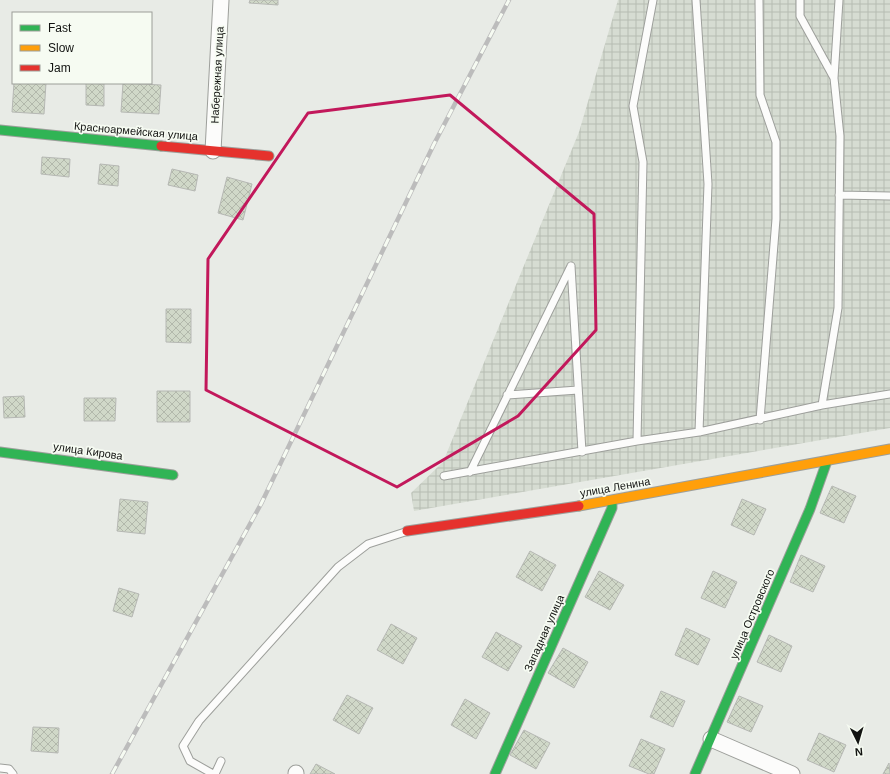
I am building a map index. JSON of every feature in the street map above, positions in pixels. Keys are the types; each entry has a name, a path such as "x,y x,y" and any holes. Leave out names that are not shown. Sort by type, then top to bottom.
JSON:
{"street":[{"name":"Набережная улица","path":"213,150 221,0"},
{"name":"Красноармейская улица","path":"0,130 269,156"},
{"name":"улица Ленина","path":"407,531 612,501 890,449"},
{"name":"улица Кирова","path":"0,452 173,475"},
{"name":"улица Островского","path":"695,774 810,509 827,461"},
{"name":"Западная улица","path":"495,774 609,515 612,508 612,501"},
{"path":"711,740 792,774"}],"lane":[{"path":"637,441 643,162 633,106 653,0"},
{"path":"696,0 708,184 700,432"},
{"path":"759,0 760,95 776,142 776,219 760,420"},
{"path":"800,0 800,16 834,78"},
{"path":"822,405 838,308 840,136 834,78 839,0"},
{"path":"839,195 890,196"},
{"path":"470,472 571,266 582,452"},
{"path":"507,395 578,390"},
{"path":"444,476 637,441 700,432 760,420 822,405 890,394"},
{"path":"221,761 214,774 190,761 183,746 199,721 338,567 368,544 407,531"},
{"path":"0,768 9,769 13,774"}],"highlighted area":[{"path":"450,95 594,214 596,330 518,416 397,487 206,390 208,259 308,113"}],"shaded area":[{"path":"618,0 890,0 890,428 414,511 411,493 443,462 579,132"}],"building":[{"path":"250,0 278,0 278,5 249,3"},
{"path":"14,84 46,84 44,114 12,112"},
{"path":"86,84 104,84 104,106 86,105"},
{"path":"123,84 161,85 159,114 121,112"},
{"path":"42,157 70,159 69,177 41,174"},
{"path":"100,164 119,166 118,186 98,184"},
{"path":"172,169 198,175 195,191 168,185"},
{"path":"227,177 252,184 243,220 218,213"},
{"path":"166,309 191,309 191,343 166,342"},
{"path":"157,391 190,391 190,422 157,422"},
{"path":"24,396 25,417 4,418 3,397"},
{"path":"84,398 116,398 115,421 84,421"},
{"path":"832,486 856,496 844,523 820,513"},
{"path":"120,499 148,502 145,534 117,531"},
{"path":"742,499 766,509 754,535 731,525"},
{"path":"530,551 556,565 542,591 516,577"},
{"path":"801,555 825,566 813,592 790,582"},
{"path":"599,571 624,585 610,610 585,597"},
{"path":"713,571 737,582 725,608 701,598"},
{"path":"119,588 139,594 132,617 113,611"},
{"path":"391,624 417,638 403,664 377,650"},
{"path":"686,628 710,639 698,665 675,655"},
{"path":"496,632 522,646 508,671 482,657"},
{"path":"769,635 792,646 781,672 757,662"},
{"path":"563,648 588,662 574,688 548,673"},
{"path":"661,691 685,701 673,727 650,717"},
{"path":"347,695 373,708 359,734 333,720"},
{"path":"739,696 763,706 751,732 727,722"},
{"path":"465,699 490,713 476,739 451,725"},
{"path":"33,727 59,728 58,753 31,751"},
{"path":"524,730 550,743 536,769 510,755"},
{"path":"819,733 846,745 834,772 807,760"},
{"path":"641,739 665,749 654,774 649,774 629,766"},
{"path":"889,763 890,774 883,774"},
{"path":"316,764 335,774 310,774"}],"railway":[{"path":"112,774 261,504 434,144 509,0"}],"traffic: fast":[{"path":"0,130 161,146"},
{"path":"0,452 173,475"},
{"path":"695,774 810,509 827,461"},
{"path":"495,774 612,508 612,501"}],"traffic: slow":[{"path":"579,506 890,449"}],"traffic: jam":[{"path":"161,146 269,156"},
{"path":"407,531 579,506"}]}
